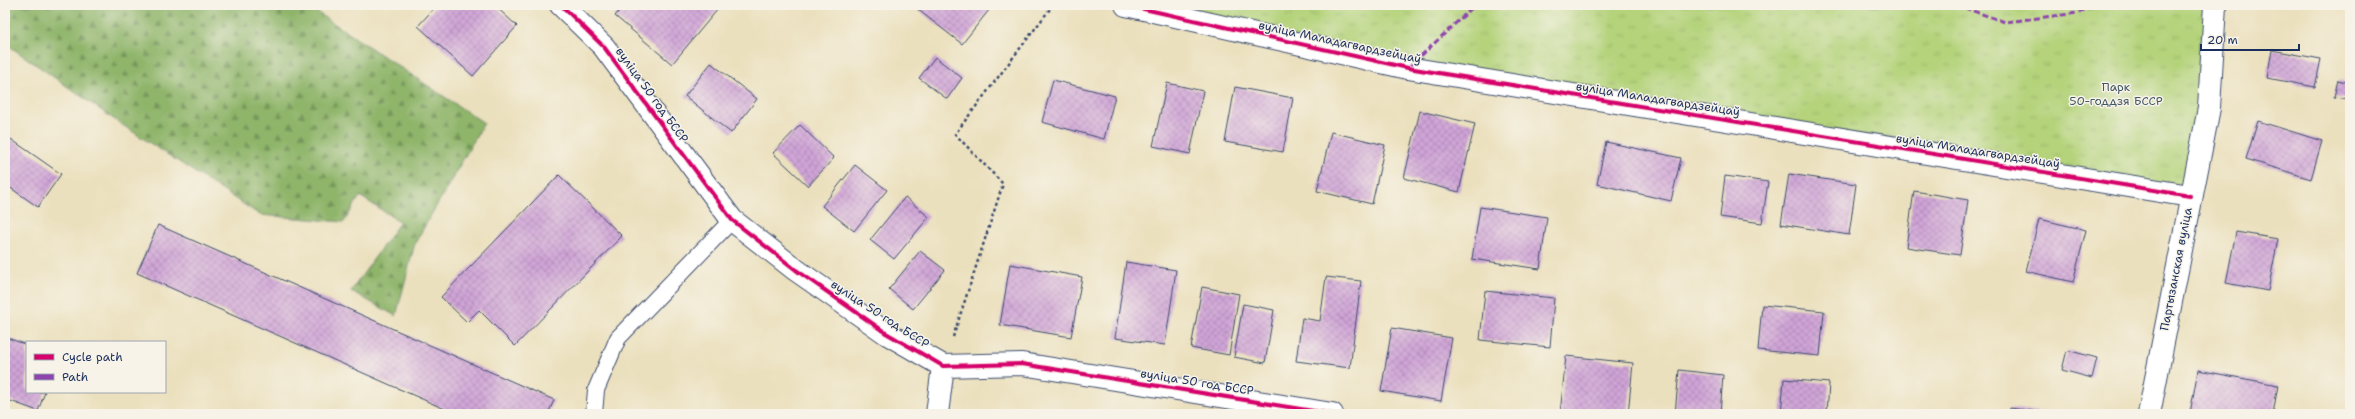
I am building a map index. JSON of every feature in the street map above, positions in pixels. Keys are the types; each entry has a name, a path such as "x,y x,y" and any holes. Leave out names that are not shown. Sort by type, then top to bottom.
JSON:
{"street":[{"name":"вуліца 50 год БССР","path":"561,5 604,47 732,220 796,270 886,333 943,366 1022,364 1332,414"},
{"name":"вуліца Маладагвардзейцаў","path":"1126,5 1408,68 2190,196"},
{"name":"Партызанская вуліца","path":"2148,414 2190,196 2209,108 2215,5"},
{"path":"937,414 943,366"}],"lane":[{"path":"594,414 596,390 618,338 732,220"}],"path":[{"path":"943,366 1003,184 955,134 1053,5"}],"green space":[{"path":"5,5 306,5 484,123 415,243 396,316 351,291 400,222 360,196 344,222 260,215 121,124 5,43"},
{"name":"Парк 50-годдзя БССР","path":"1150,5 2215,5 2190,196 1408,68"}],"building":[{"path":"437,5 494,5 517,26 473,76 418,26"},
{"path":"624,5 713,5 718,9 672,64 615,16"},
{"path":"912,5 993,5 962,44"},
{"path":"2272,50 2321,59 2315,87 2267,78"},
{"path":"935,57 962,78 947,99 919,78"},
{"path":"711,63 757,99 731,133 685,96"},
{"path":"1053,80 1115,96 1104,139 1042,122"},
{"path":"2338,80 2350,83 2348,99 2334,97"},
{"path":"1167,83 1203,91 1190,154 1153,146"},
{"path":"1235,87 1293,98 1283,152 1225,142"},
{"path":"1420,111 1475,124 1459,192 1404,178"},
{"path":"2258,121 2322,141 2311,179 2246,159"},
{"path":"800,125 834,158 808,186 773,153"},
{"path":"1331,132 1385,145 1372,204 1317,191"},
{"path":"5,135 61,174 38,207 5,184"},
{"path":"1606,142 1681,158 1671,201 1597,184"},
{"path":"855,165 887,190 854,231 822,206"},
{"path":"1789,174 1856,184 1849,235 1781,224"},
{"path":"559,175 622,236 515,346 479,310 467,322 441,297"},
{"path":"1725,176 1768,182 1762,223 1720,217"},
{"path":"1914,191 1968,200 1960,255 1906,247"},
{"path":"905,197 929,217 894,259 870,240"},
{"path":"1480,207 1547,217 1540,269 1472,259"},
{"path":"2039,219 2086,230 2073,282 2026,271"},
{"path":"158,225 554,400 548,414 456,414 137,273"},
{"path":"2236,232 2278,239 2268,291 2226,283"},
{"path":"920,251 945,270 913,309 889,289"},
{"path":"1126,262 1176,270 1165,345 1115,338"},
{"path":"1010,264 1082,277 1071,337 1000,325"},
{"path":"1326,277 1361,281 1350,368 1296,361 1302,318 1320,321"},
{"path":"1202,287 1239,294 1229,355 1191,348"},
{"path":"1485,291 1554,298 1550,347 1480,340"},
{"path":"1243,304 1274,310 1265,363 1234,357"},
{"path":"1762,305 1824,311 1820,356 1758,350"},
{"path":"1392,328 1452,338 1441,401 1381,391"},
{"path":"5,337 26,345 26,393 45,393 38,411 5,399"},
{"path":"2067,350 2097,358 2092,378 2062,370"},
{"path":"1566,356 1633,363 1628,414 1560,414"},
{"path":"1679,370 1723,375 1720,414 1675,414"},
{"path":"2198,370 2278,385 2273,414 2190,413"},
{"path":"1784,379 1829,383 1827,414 1781,414"},
{"path":"2010,408 2046,413 2046,414 2009,414"}],"marked path":[{"path":"1408,68 1475,5"},
{"path":"1956,5 2005,22 2078,13 2098,5"}],"cycle path":[{"path":"561,5 604,47 732,220 796,270 886,333 943,366 1022,364 1332,414"},
{"path":"1126,5 1408,68 2190,196"}]}
